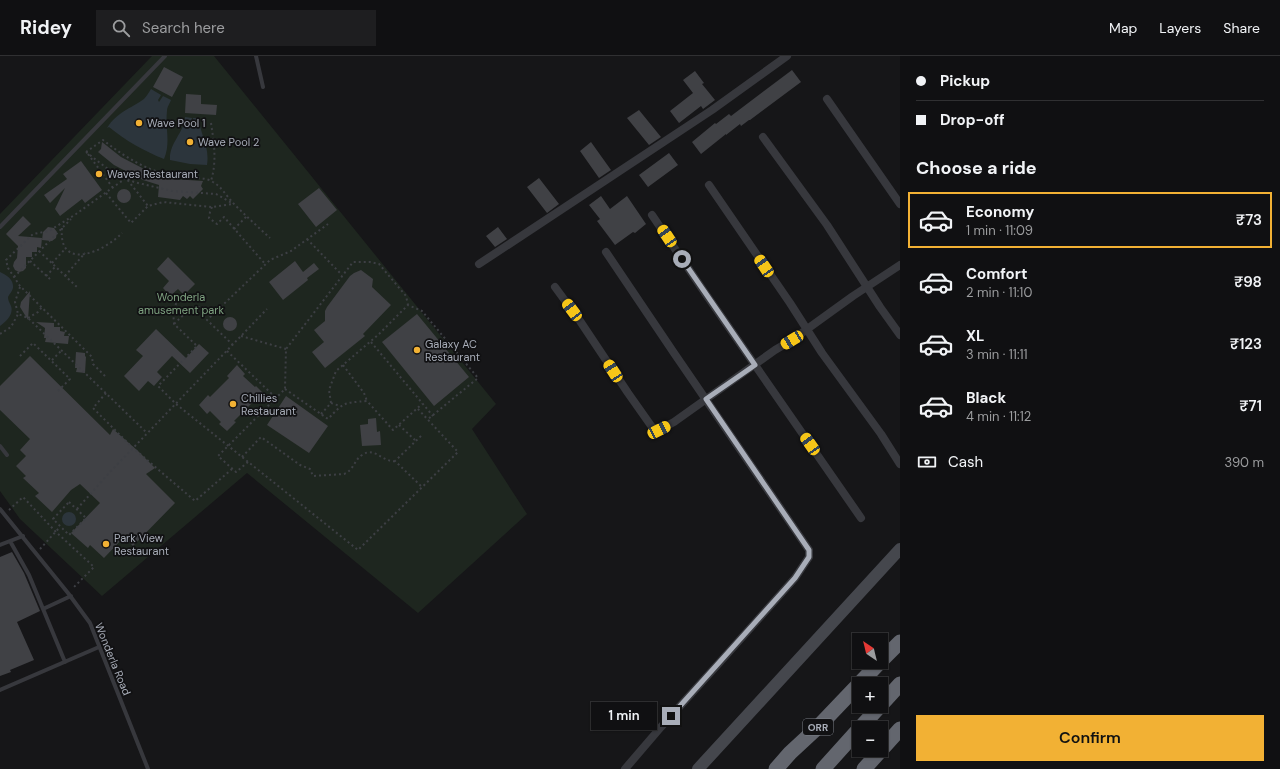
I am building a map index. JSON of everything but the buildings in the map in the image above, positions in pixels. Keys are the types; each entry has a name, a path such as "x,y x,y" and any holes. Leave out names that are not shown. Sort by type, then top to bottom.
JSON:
{"highway":[{"path":"888,653 900,642"},
{"name":"ORR","path":"776,769 872,669"},
{"name":"ORR","path":"888,697 900,684"},
{"name":"ORR","path":"865,721 873,713"},
{"path":"864,769 900,729"},
{"name":"ORR","path":"823,769 852,736"}],"main road":[{"path":"698,769 900,549"}],"street":[{"path":"479,264 712,110 787,56"},
{"path":"827,99 900,204"},
{"path":"763,137 826,225 900,335"},
{"path":"709,184 822,352 881,434 900,464"},
{"path":"652,215 862,518"},
{"path":"606,252 809,550 809,557 795,578 625,769"},
{"path":"554,287 580,321 628,394 652,427 659,430 674,422 900,265"}],"lane":[{"path":"0,227 165,56"},
{"path":"256,56 263,87"},
{"path":"0,446 7,455"},
{"name":"Wonderla Road","path":"0,509 37,553 90,623 148,769"},
{"path":"0,545 23,536"},
{"path":"10,541 29,575 65,662"},
{"path":"43,609 69,595"},
{"path":"0,690 99,647"}],"path":[{"path":"211,123 215,169 211,182"},
{"path":"86,152 103,140 124,156 144,167 180,177 205,179 220,188 234,204 270,238"},
{"path":"86,152 109,170 134,182 172,190 216,194 234,204"},
{"path":"86,152 113,188"},
{"path":"105,376 93,364 92,357 20,286 8,268 6,260 33,234 49,231 74,216 126,178"},
{"path":"126,178 148,206"},
{"path":"106,193 131,222 148,206 163,202 212,207 234,204"},
{"path":"212,207 209,218 217,224 224,217 266,264"},
{"path":"14,277 74,216"},
{"path":"234,229 247,216"},
{"path":"233,345 207,320 270,260 291,251 328,224"},
{"path":"62,228 61,238 66,248 70,253 78,255 95,251 117,238 122,233"},
{"path":"307,239 342,274"},
{"path":"52,263 66,248"},
{"path":"39,251 78,288"},
{"path":"65,276 85,253"},
{"path":"30,261 50,279"},
{"path":"248,462 236,472 218,456 285,389 286,349 342,274 353,262 370,262 379,264 406,296 408,305"},
{"path":"46,276 55,266"},
{"path":"0,334 11,327 18,314 15,302 20,286"},
{"path":"179,299 172,308 174,324 197,346 158,386 176,404 358,550 458,452 417,408"},
{"path":"331,403 329,390 336,371 371,342 408,305"},
{"path":"408,305 422,311 478,378 427,420"},
{"path":"174,324 191,308 201,306 216,311"},
{"path":"28,318 38,312 42,307"},
{"path":"77,509 108,473 267,309"},
{"path":"18,314 28,318 147,433"},
{"path":"241,336 286,349"},
{"path":"371,342 432,416"},
{"path":"20,356 33,343 52,360 70,379 57,392"},
{"path":"52,360 62,350"},
{"path":"227,351 276,398"},
{"path":"343,365 364,393 367,401 393,430 422,404"},
{"path":"285,389 328,420 340,406 348,403 367,401"},
{"path":"106,393 93,408 133,448 195,501 232,469"},
{"path":"331,403 340,406"},
{"path":"321,414 331,403"},
{"path":"399,425 416,442"},
{"path":"396,461 421,436"},
{"path":"242,457 261,437 300,464 310,469 313,476 344,474 348,472 362,454 377,454 388,460 396,461 422,487"},
{"path":"4,514 23,497 56,532 94,566 69,595"},
{"path":"69,502 86,518 69,535 60,527 53,519 69,502"},
{"path":"37,553 60,527"}],"green space":[{"name":"Wonderla amusement park","path":"152,56 214,56 496,404 472,429 527,514 418,613 247,473 102,596 20,519 0,491 0,214"}],"shaded area":[{"name":"Wave Pool 1","path":"151,89 161,95 158,100 159,102 163,96 171,100 167,110 167,147 164,159 149,153 122,137 109,127 107,128 119,114 144,99"},
{"name":"Wave Pool 2","path":"185,117 192,118 191,123 193,123 193,118 199,118 206,146 208,158 207,165 190,164 170,160 172,148 182,128"},
{"path":"0,272 10,278 13,289 8,297 12,309 10,315 0,326"},
{"path":"66,512 72,512 76,516 76,522 72,526 66,526 62,522 62,516"}],"place":[{"name":"Wave Pool 1","path":"139,123"},
{"name":"Wave Pool 2","path":"190,142"},
{"name":"Waves Restaurant","path":"99,174"},
{"name":"Galaxy AC Restaurant","path":"417,350"},
{"name":"Chillies Restaurant","path":"233,404"},
{"name":"Park View Restaurant","path":"106,544"}],"route":[{"path":"671,716 795,578 809,557 809,550 706,399 755,365 682,259"}]}
